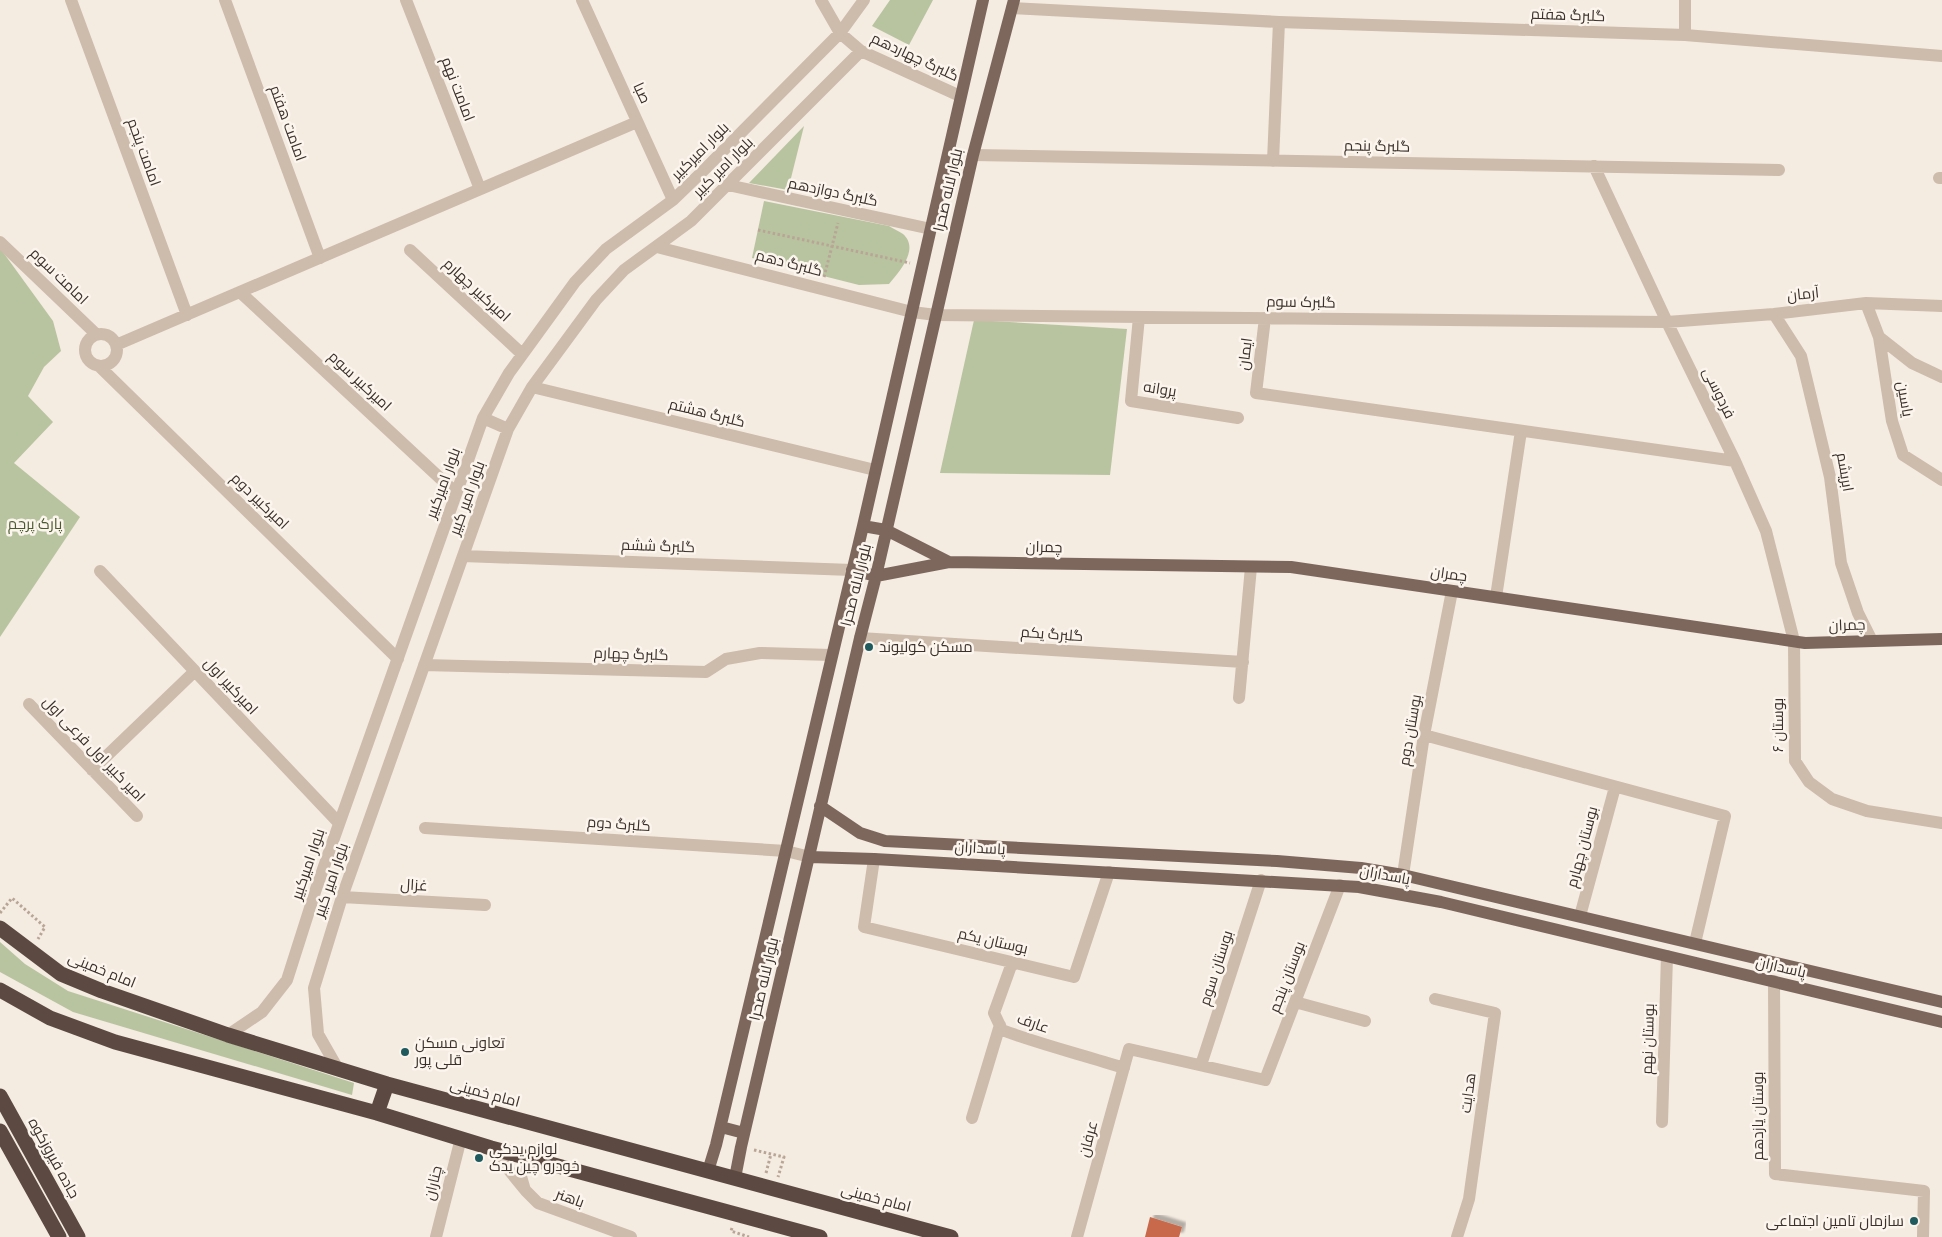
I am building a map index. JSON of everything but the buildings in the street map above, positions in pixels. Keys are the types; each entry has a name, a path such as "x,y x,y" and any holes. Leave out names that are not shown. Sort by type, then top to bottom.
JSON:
{"highway":[{"name":"امام خمینی","path":"0,928 60,974 102,991 228,1035 387,1084 952,1237"},
{"path":"0,990 50,1018 116,1042 377,1113 492,1148 820,1237"},
{"path":"377,1113 387,1084"},
{"name":"جاده فیروزکوه","path":"0,1096 78,1237"},
{"path":"2,1136 60,1237"}],"main road":[{"name":"بلوار لاله صحرا","path":"708,1171 721,1127 863,526 982,0"},
{"name":"بلوار لاله صحرا","path":"735,1178 810,857 820,806 876,576 973,155 1013,4"},
{"name":"چمران","path":"863,526 886,530 949,562"},
{"name":"چمران","path":"852,570 876,576 949,562 1291,567 1805,643 1942,638"},
{"name":"پاسداران","path":"820,806 860,833 885,841 1361,868 1403,875 1942,1002"},
{"path":"1109,872 1110,853"},
{"name":"پاسداران","path":"810,857 874,858 1359,887 1424,899 1942,1022"},
{"path":"1774,982 1778,963"},
{"path":"721,1127 744,1133"}],"street":[{"name":"امامت پنجم","path":"71,0 187,315"},
{"name":"امامت هفتم","path":"225,0 320,258"},
{"name":"امامت نهم","path":"406,0 480,189"},
{"name":"صبا","path":"582,0 673,200"},
{"name":"گلبرگ چهاردهم","path":"821,0 840,33 861,51 960,96"},
{"name":"بلوار امیرکبیر","path":"228,1035 262,1012 288,980 316,888 483,418 509,373 575,282 606,249 673,200 840,33 864,0"},
{"path":"1685,0 1685,35"},
{"name":"گلبرگ هفتم","path":"1013,4 1279,22 1685,35 1942,56"},
{"path":"1273,160 1279,22"},
{"name":"بلوار امیر کبیر","path":"338,1069 318,1034 314,988 342,897 508,429 532,388 596,300 624,270 691,221 861,51"},
{"path":"116,345 637,122"},
{"name":"گلبرگ پنجم","path":"973,155 1779,170"},
{"name":"فردوسی","path":"1594,166 1735,461 1766,531 1794,641"},
{"name":"گلبرگ دوازدهم","path":"728,185 931,229"},
{"name":"امامت سوم","path":"0,242 96,334"},
{"name":"گلبرگ دهم","path":"657,247 912,312 936,315"},
{"name":"امیرکبیر چهارم","path":"410,250 522,354"},
{"name":"امیرکبیر سوم","path":"240,292 456,493"},
{"name":"آرمان","path":"1667,322 1774,314 1866,303 1942,306"},
{"name":"یاسین","path":"1866,303 1879,337 1892,421 1903,455 1942,480"},
{"name":"ابریشم","path":"1774,314 1801,356 1830,477 1840,563 1858,613 1872,641"},
{"name":"گلبرک سوم","path":"936,315 1667,322"},
{"name":"پروانه","path":"1139,317 1131,401 1238,418"},
{"name":"ایمان","path":"1265,318 1256,393 1521,431"},
{"path":"101,333 111,337 116,345 117,350 113,360 110,363 99,366 89,361 84,351 87,340 101,333"},
{"path":"1879,337 1912,363 1942,377"},
{"name":"امیرکبیر دوم","path":"99,366 398,659"},
{"name":"گلبرگ هشتم","path":"532,388 875,470"},
{"path":"483,418 508,429"},
{"path":"1496,597 1521,431 1735,461"},
{"name":"گلبرگ ششم","path":"463,556 852,570"},
{"path":"1239,698 1251,567"},
{"name":"امیرکبیر اول","path":"100,571 339,823"},
{"name":"بوستان دوم","path":"1403,875 1424,735 1452,591"},
{"name":"گلبرگ یکم","path":"860,638 1242,662"},
{"name":"بوستان ۶","path":"1794,641 1795,762 1809,782 1832,799 1867,811 1942,823"},
{"name":"گلبرگ چهارم","path":"424,665 706,672 726,659 760,653 831,655"},
{"path":"92,770 195,671"},
{"name":"امیر کبیر اول فرعی اول","path":"29,704 137,816"},
{"path":"1424,735 1725,816 1695,943"},
{"name":"بوستان چهارم","path":"1580,916 1615,786"},
{"name":"گلبرگ دوم","path":"425,828 786,851 810,857"},
{"name":"بوستان یکم","path":"874,858 864,927 1074,978 1109,872"},
{"name":"بوستان سوم","path":"1201,1065 1261,880"},
{"name":"بوستان پنجم","path":"1201,1065 1266,1080 1340,885"},
{"name":"غزال","path":"342,897 485,905"},
{"name":"بوستان نهم","path":"1662,1122 1667,956"},
{"name":"عارف","path":"1012,963 994,1013 1002,1030 1038,1043 1124,1068"},
{"name":"بوستان یازدهم","path":"1774,982 1775,1174 1924,1191 1923,1237"},
{"name":"هدایت","path":"1435,1000 1495,1013 1469,1199 1457,1237"},
{"path":"1295,1002 1365,1021"},
{"path":"972,1118 1000,1024"},
{"name":"عرفان","path":"1077,1237 1129,1049 1201,1065"},
{"name":"چناران","path":"436,1237 461,1138"},
{"name":"باهنر","path":"492,1148 526,1192 538,1203 631,1237"},
{"path":"526,1192 520,1178 520,1172 527,1164 536,1160"}],"path":[{"path":"821,288 841,210"},
{"path":"758,230 923,266"},
{"path":"0,913 12,898 45,926"},
{"path":"754,1150 784,1157"},
{"path":"731,1231 749,1237"}],"green space":[{"path":"890,0 933,0 909,45 872,26"},
{"path":"804,126 788,190 749,183"},
{"path":"764,201 889,226 903,234 908,240 909,253 902,267 889,284 859,285 752,258"},
{"name":"پارک پرچم","path":"0,248 53,321 61,351 44,367 28,396 53,422 14,463 80,517 0,637"},
{"path":"974,320 1127,329 1110,475 940,473"},
{"path":"0,942 25,964 68,991 354,1083 352,1095 73,1012 0,972"}],"place":[{"name":"مسکن کولیوند","path":"869,647"},
{"name":"تعاونی مسکن قلی پور","path":"405,1052"},
{"name":"لوازم یدکی خودرو چین یدک","path":"479,1158"},
{"name":"سازمان تامین اجتماعی","path":"1914,1221"}]}
